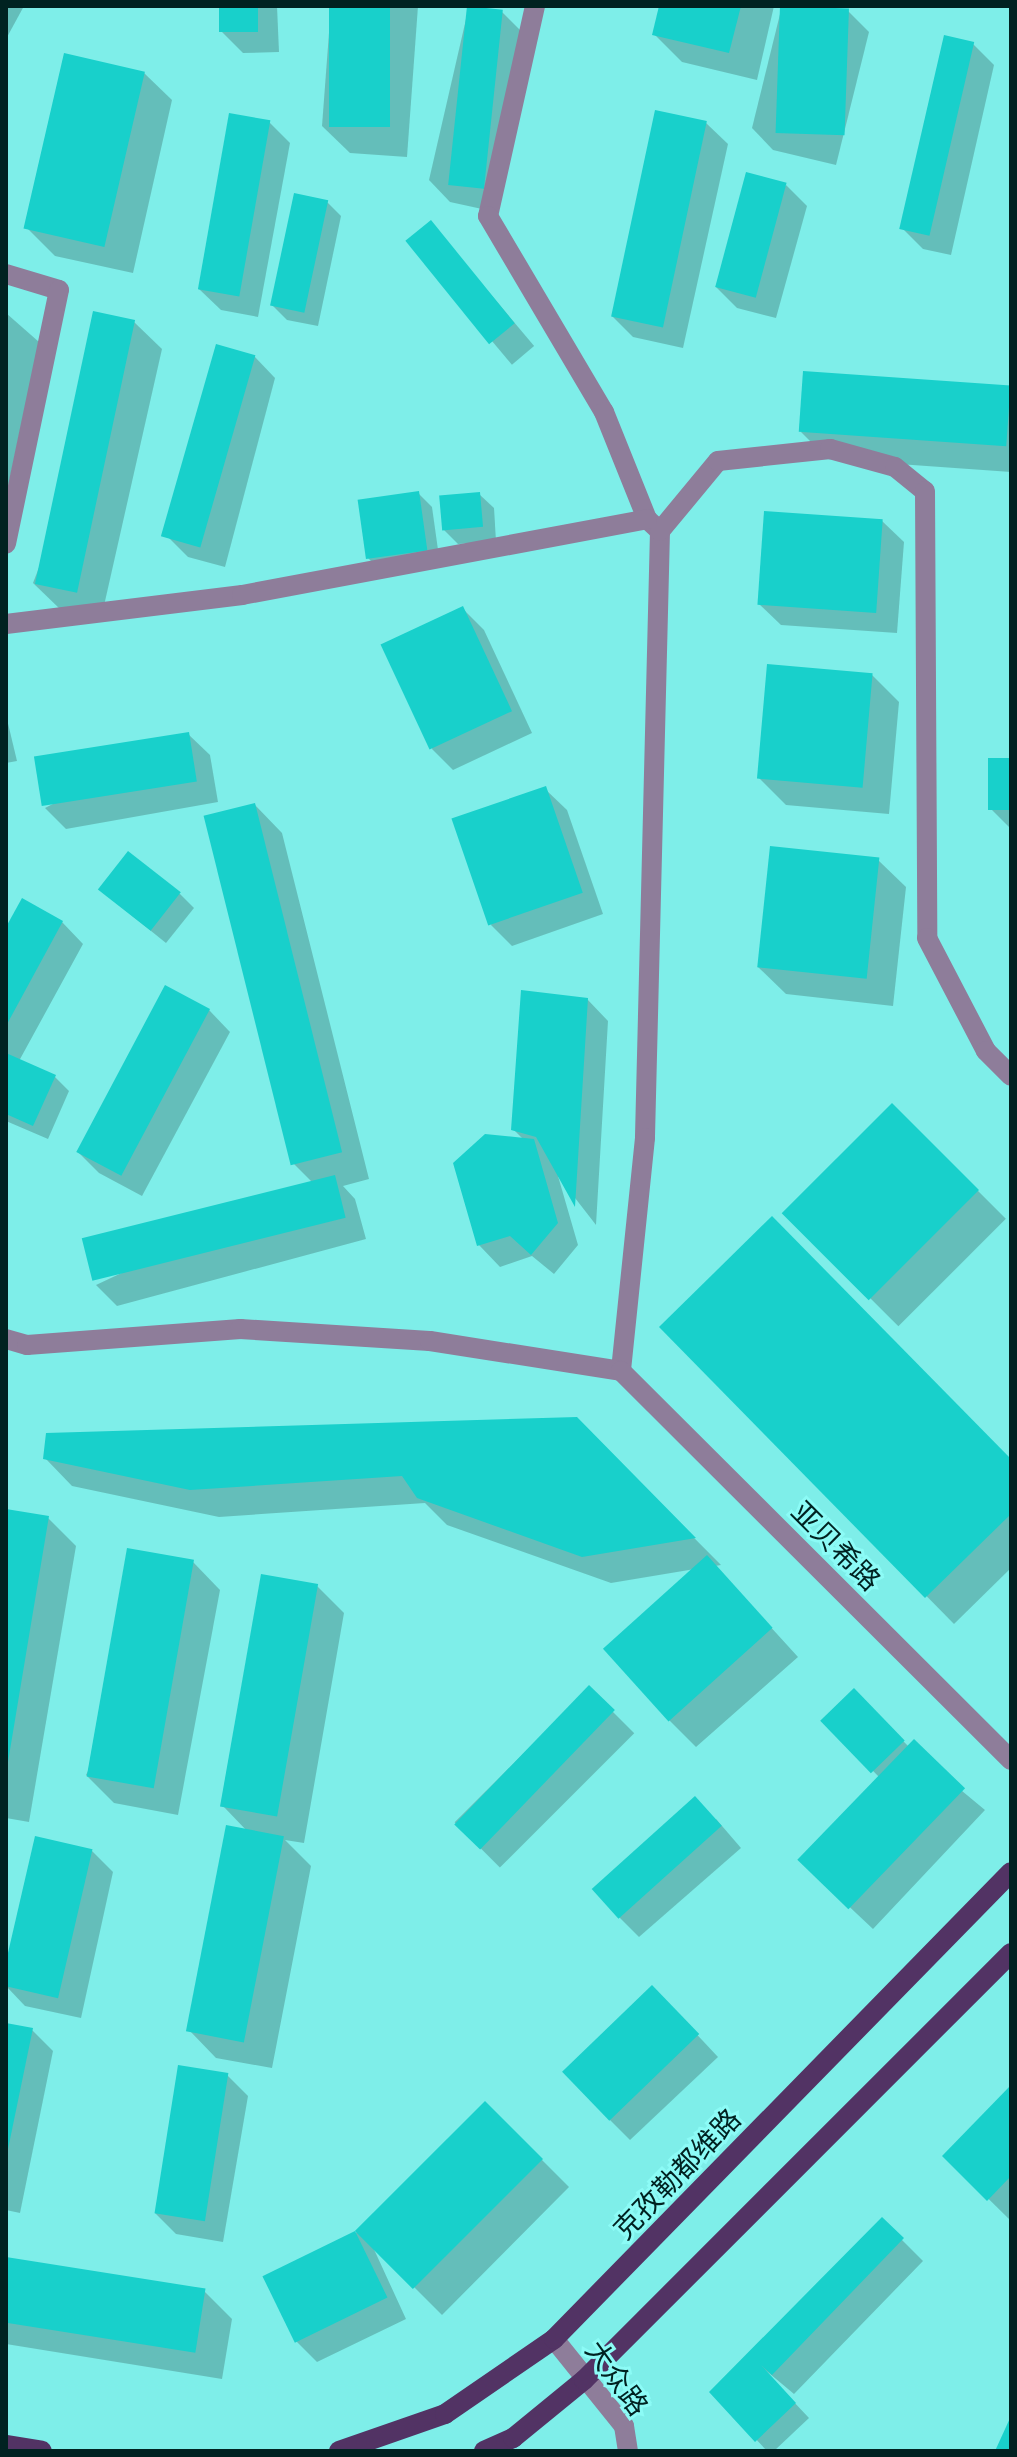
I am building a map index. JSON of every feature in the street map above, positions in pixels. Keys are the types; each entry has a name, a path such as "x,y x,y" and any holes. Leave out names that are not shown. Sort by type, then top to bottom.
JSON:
{"main road":[{"name":"克孜勒都维路","path":"339,2451 445,2414 554,2339 1011,1872"},
{"path":"484,2451 513,2438 584,2380 1011,1953"},
{"path":"6,2445 42,2451"}],"street":[{"path":"6,1339 27,1345 240,1329 430,1341 621,1371 645,1138 654,525 604,412 488,216 535,6"},
{"path":"6,274 59,290 6,544"},
{"path":"6,624 242,595 654,525 718,461 830,449 895,467 925,491 927,938 986,1051 1011,1076"},
{"name":"亚贝希路","path":"621,1371 1011,1760"},
{"name":"大众路","path":"554,2339 624,2426 628,2451"}],"building":[{"path":"219,6 258,6 258,32 219,32"},
{"path":"329,6 390,6 390,127 329,127"},
{"path":"467,6 503,10 484,189 448,185"},
{"path":"659,6 741,6 729,53 652,35"},
{"path":"780,6 849,8 845,135 776,133"},
{"path":"944,35 974,42 929,236 899,229"},
{"path":"64,53 145,72 104,247 24,228"},
{"path":"655,110 707,121 663,327 611,316"},
{"path":"229,113 270,120 239,297 198,289"},
{"path":"746,172 787,183 756,298 715,287"},
{"path":"294,193 328,200 304,313 270,305"},
{"path":"431,220 515,323 489,344 405,241"},
{"path":"93,311 135,320 77,593 35,584"},
{"path":"216,344 255,355 200,548 161,536"},
{"path":"803,371 1010,386 1006,446 799,432"},
{"path":"419,491 427,550 366,559 358,500"},
{"path":"480,492 483,527 442,530 439,496"},
{"path":"764,511 883,519 876,613 757,605"},
{"path":"463,606 512,711 430,750 381,644"},
{"path":"767,664 873,673 863,788 757,779"},
{"path":"189,732 197,781 42,806 34,757"},
{"path":"988,758 1011,758 1011,810 988,810"},
{"path":"546,786 583,893 488,925 451,819"},
{"path":"255,803 342,1152 291,1165 204,816"},
{"path":"770,846 879,857 867,979 757,967"},
{"path":"128,851 181,892 151,931 98,890"},
{"path":"22,898 63,921 6,1026 6,927"},
{"path":"165,985 210,1009 121,1176 76,1152"},
{"path":"521,990 588,998 575,1207 536,1137 511,1130"},
{"path":"6,1053 56,1075 33,1126 6,1114"},
{"path":"892,1103 979,1190 869,1300 782,1213"},
{"path":"485,1134 534,1139 558,1223 531,1255 510,1236 477,1246 453,1163"},
{"path":"335,1175 346,1218 92,1281 82,1238"},
{"path":"772,1216 1011,1459 1011,1514 925,1598 659,1327"},
{"path":"577,1417 696,1538 582,1557 417,1498 402,1476 190,1490 43,1459 46,1433"},
{"path":"6,1509 49,1516 8,1762 6,1762"},
{"path":"127,1548 194,1560 154,1788 87,1776"},
{"path":"707,1555 773,1628 669,1722 603,1649"},
{"path":"261,1574 318,1584 277,1816 220,1806"},
{"path":"589,1685 615,1710 480,1850 454,1825"},
{"path":"854,1688 905,1741 871,1773 820,1721"},
{"path":"914,1739 965,1788 848,1909 797,1860"},
{"path":"695,1796 722,1826 618,1919 592,1889"},
{"path":"226,1825 284,1836 244,2042 186,2031"},
{"path":"35,1836 92,1849 58,1998 6,1986 6,1962"},
{"path":"652,1985 699,2034 609,2121 562,2072"},
{"path":"6,2023 33,2028 7,2154 6,2154"},
{"path":"178,2065 228,2073 205,2221 155,2213"},
{"path":"1011,2085 1011,2176 987,2201 942,2156"},
{"path":"485,2101 543,2159 413,2289 355,2231"},
{"path":"882,2217 904,2238 772,2375 761,2365 796,2403 755,2442 709,2392"},
{"path":"355,2231 387,2298 295,2343 262,2276"},
{"path":"6,2257 206,2289 195,2353 6,2323"},
{"path":"1011,2416 1011,2451 995,2451"}]}
